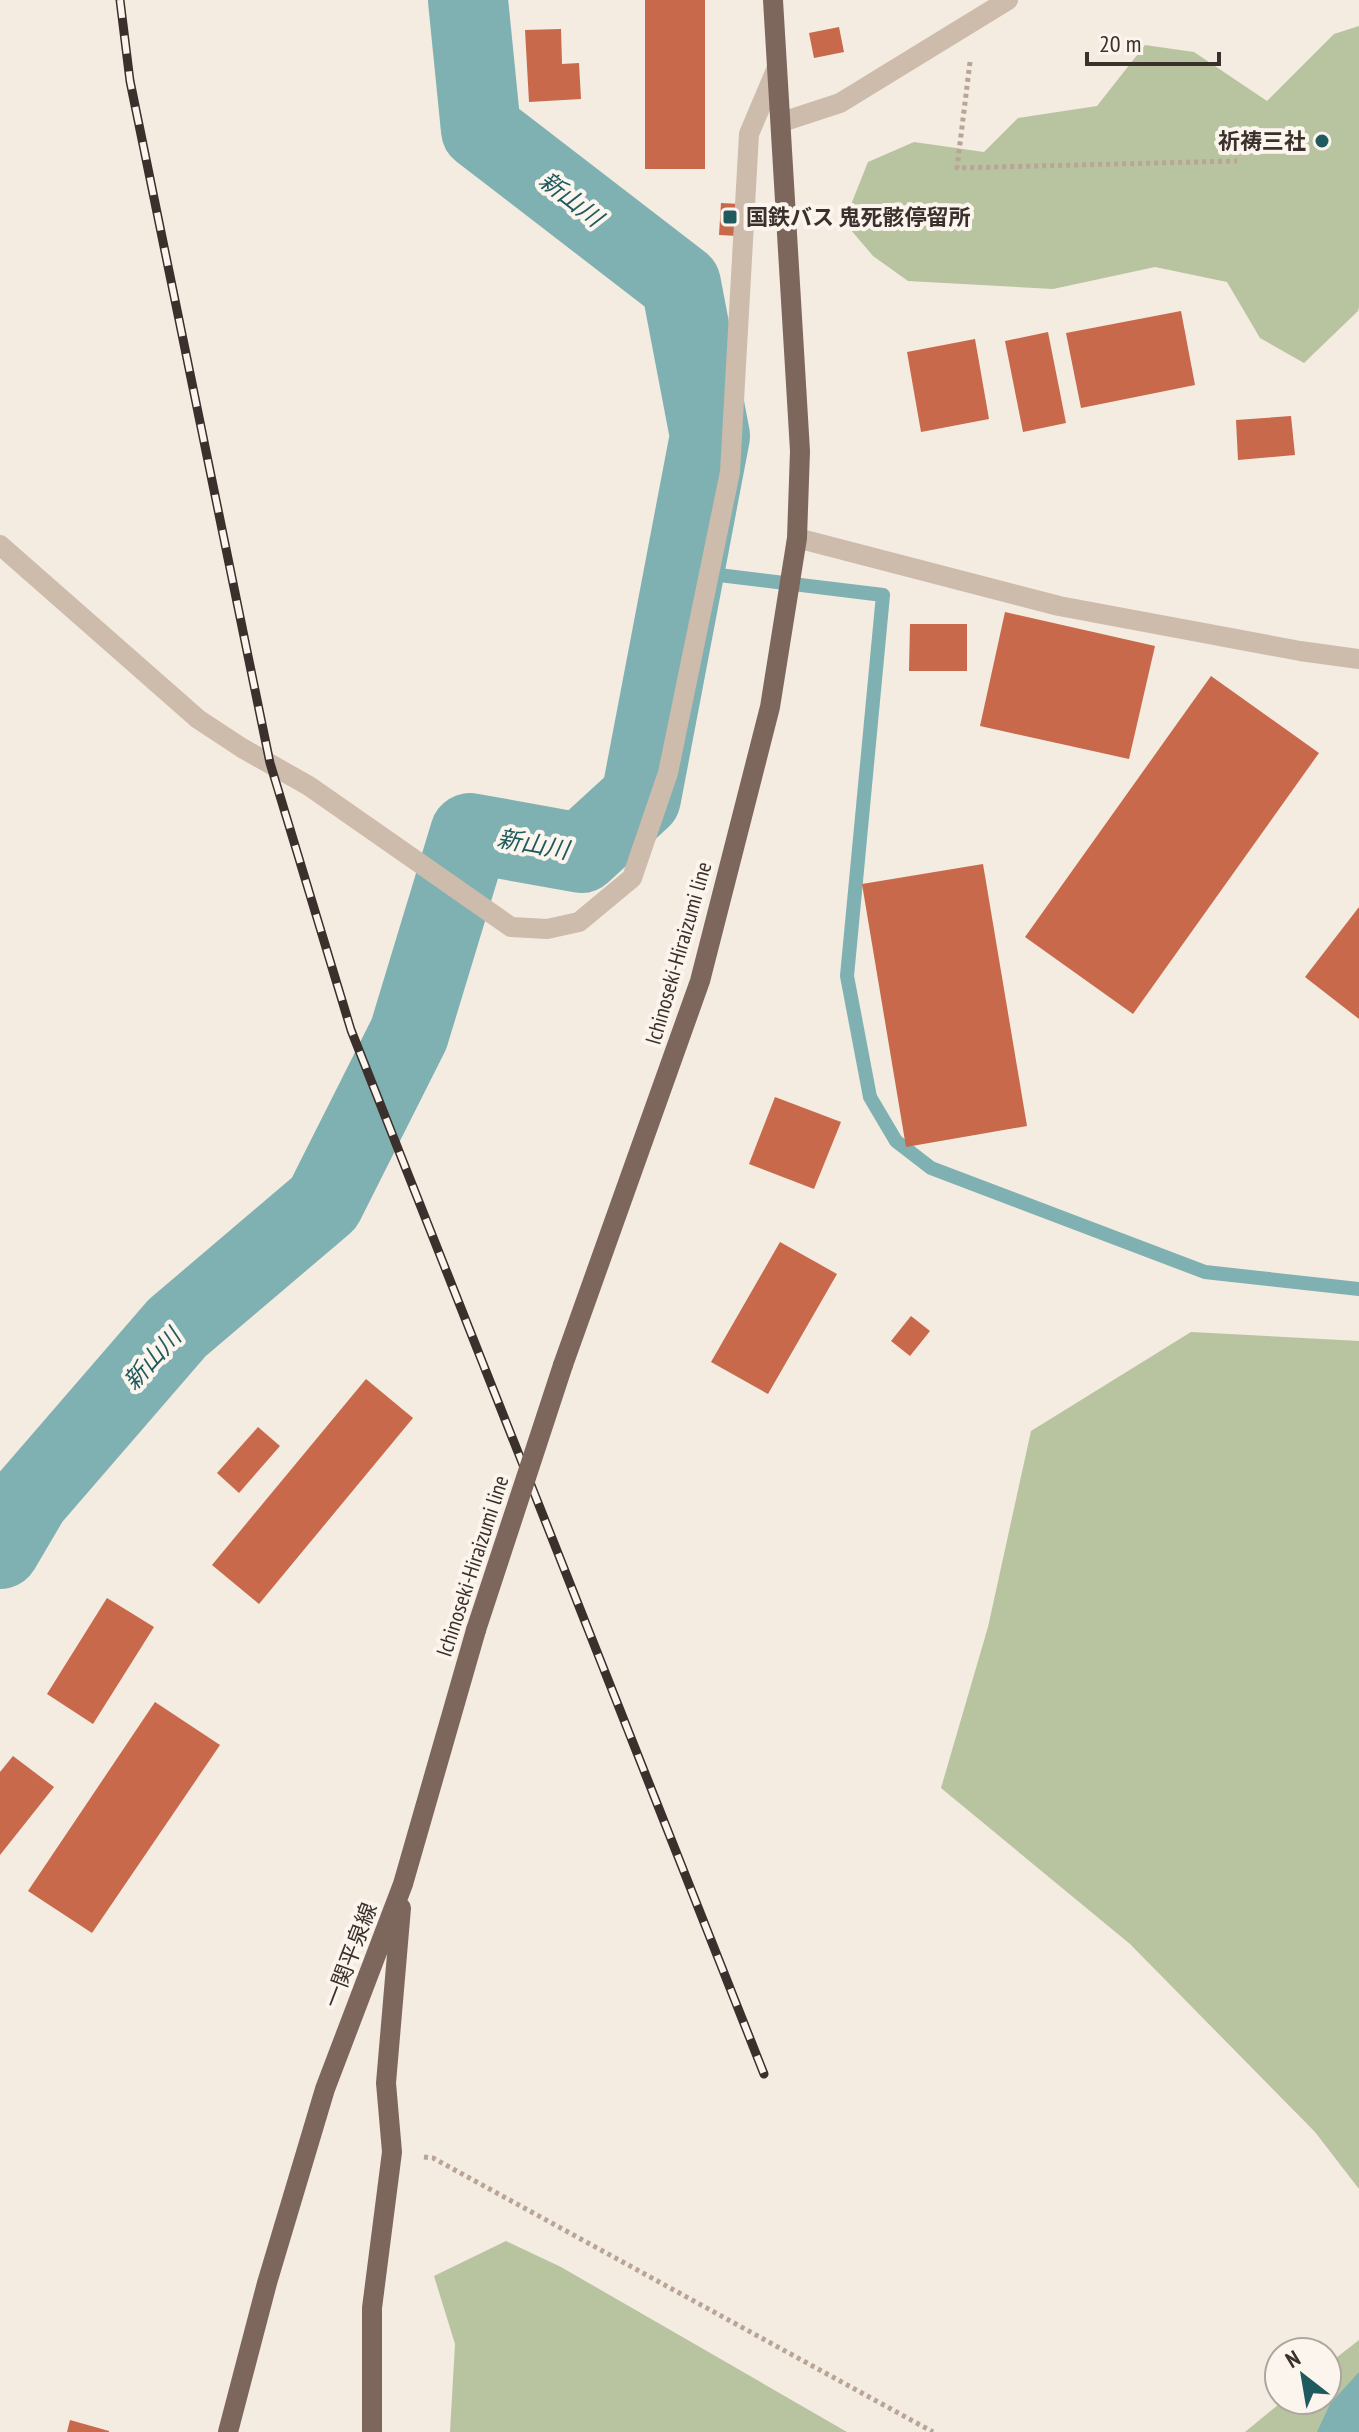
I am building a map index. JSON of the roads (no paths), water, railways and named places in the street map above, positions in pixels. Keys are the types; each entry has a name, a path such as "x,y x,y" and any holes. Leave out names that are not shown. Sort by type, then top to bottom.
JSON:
{"main road":[{"name":"Ichinoseki-Hiraizumi line","path":"403,1884 476,1630 563,1365 700,981 770,707 797,538 800,451 773,0"},
{"name":"一関平泉線","path":"372,2432 372,2308 392,2152 386,2083 403,1884"},
{"name":"一関平泉線","path":"228,2432 267,2283 325,2089 403,1884"}],"street":[{"path":"782,122 840,103 1008,0"},
{"path":"0,545 198,719 309,786 511,927 547,929 579,922 632,878 668,773 730,472 749,134 776,70"},
{"path":"797,538 1059,606 1359,659"}],"water":[{"path":"1359,2372 1359,2432 1317,2432 1324,2416 1343,2416 1343,2390"}],"waterway":[{"name":"新山川","path":"0,1549 30,1498 177,1328 324,1203 409,1034 470,833 581,853 641,798 710,436 681,284 481,130 468,0"},
{"path":"686,571 883,595 847,976 870,1097 896,1141 931,1168 1205,1272 1359,1289"}],"railway":[{"path":"120,0 130,81 270,763 351,1030 764,2074"}],"place":[{"name":"祈祷三社","path":"1322,141"},
{"name":"国鉄バス 鬼死骸停留所","path":"730,217"}]}
